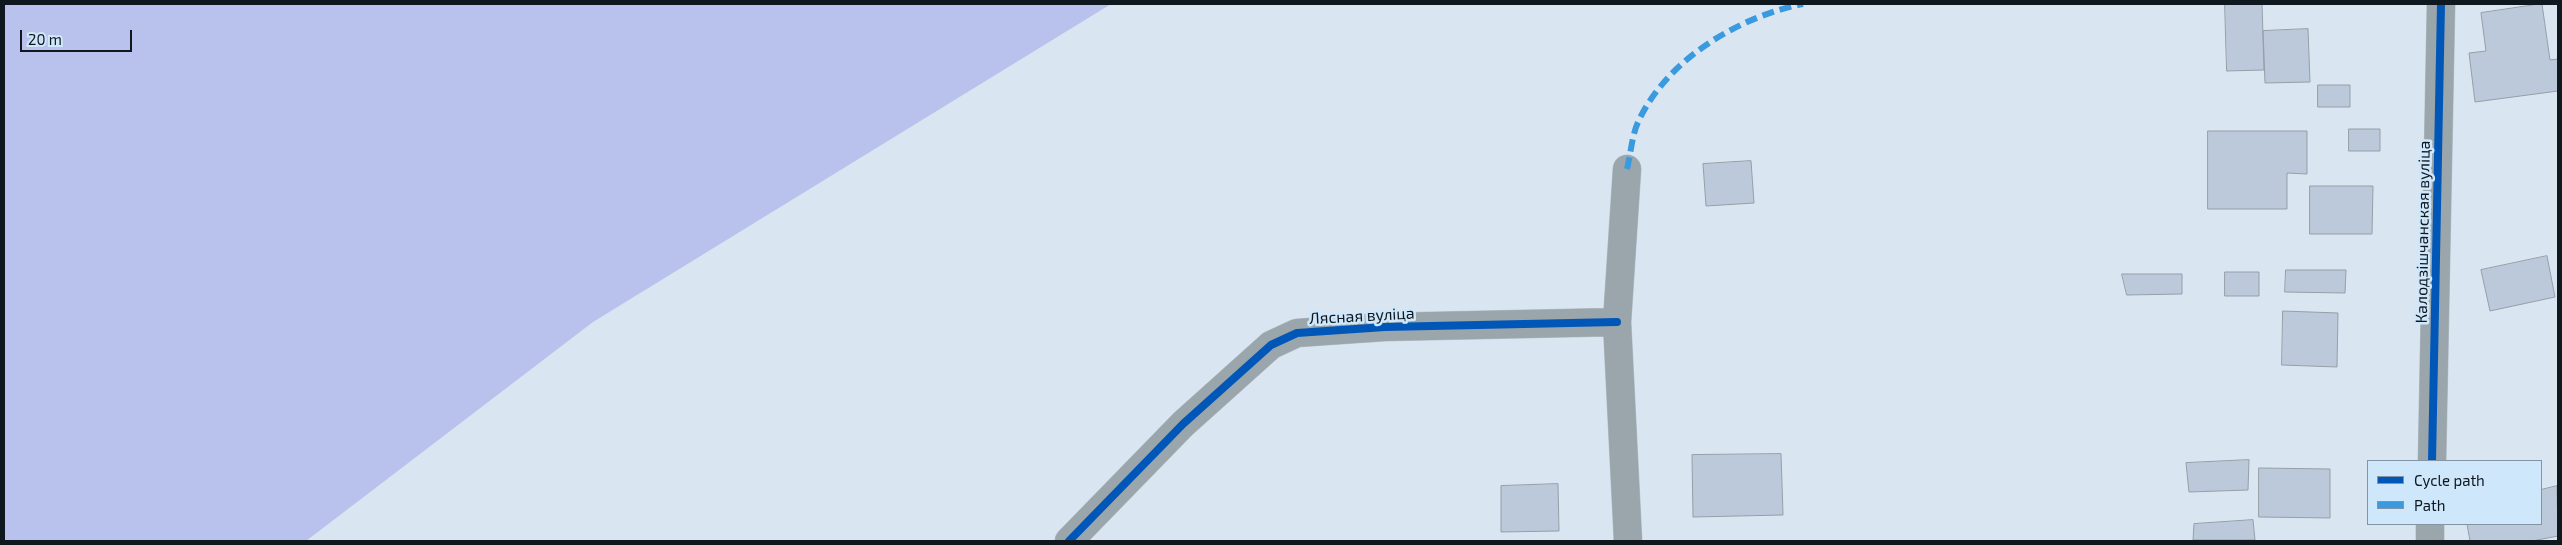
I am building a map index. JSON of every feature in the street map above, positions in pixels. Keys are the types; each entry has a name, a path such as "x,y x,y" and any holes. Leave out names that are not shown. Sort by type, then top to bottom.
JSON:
{"street":[{"name":"Калодзішчанская вуліца","path":"2432,460 2441,4"},
{"path":"1627,168 1618,322 1628,541"},
{"name":"Лясная вуліца","path":"1069,541 1183,424 1271,345 1297,333 1385,328 1618,322"},
{"path":"2430,525 2430,541"}],"shaded area":[{"path":"4,4 1111,4 593,322 306,541 4,541"}],"building":[{"path":"2225,4 2262,4 2264,70 2227,71"},
{"path":"2542,4 2550,60 2558,59 2558,91 2475,102 2469,53 2486,51 2481,13"},
{"path":"2308,29 2310,82 2265,83 2263,31"},
{"path":"2318,85 2350,85 2350,107 2318,107"},
{"path":"2349,129 2380,129 2380,151 2349,151"},
{"path":"2208,131 2307,131 2307,174 2287,173 2287,209 2208,209"},
{"path":"1751,161 1754,203 1706,206 1703,164"},
{"path":"2310,186 2373,186 2372,234 2310,234"},
{"path":"2547,256 2555,297 2490,311 2481,270"},
{"path":"2286,270 2346,270 2345,293 2285,292"},
{"path":"2225,272 2259,272 2259,296 2225,296"},
{"path":"2122,274 2182,274 2182,294 2127,295"},
{"path":"2283,311 2338,313 2337,367 2282,365"},
{"path":"1781,454 1783,515 1693,517 1692,455"},
{"path":"2249,460 2248,490 2189,492 2186,463"},
{"path":"2259,468 2330,469 2330,518 2259,517"},
{"path":"1558,484 1559,531 1501,532 1501,486"},
{"path":"2557,486 2558,536 2532,541 2470,541 2467,525 2542,525 2542,490"},
{"path":"2253,520 2255,540 2193,540 2194,524"}],"marked path":[{"path":"1627,169 1633,137 1639,120 1652,98 1686,60 1730,30 1778,10 1803,4"}],"cycle path":[{"path":"2432,460 2441,4"},
{"path":"1069,541 1183,424 1271,345 1297,333 1385,327 1617,322"}]}
